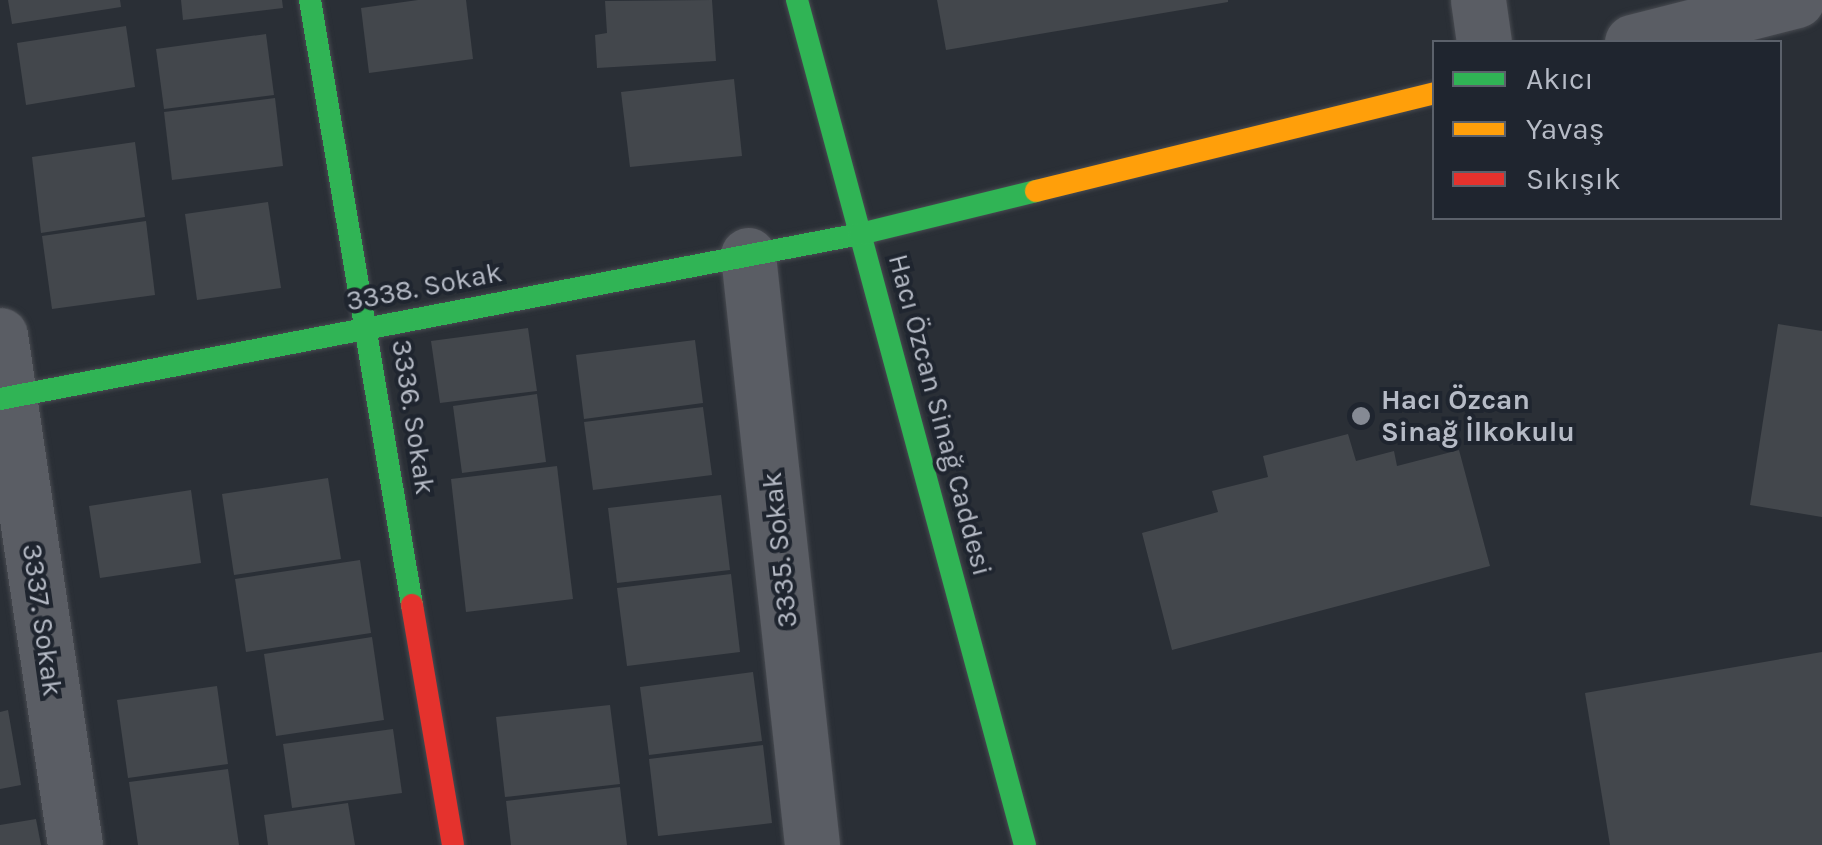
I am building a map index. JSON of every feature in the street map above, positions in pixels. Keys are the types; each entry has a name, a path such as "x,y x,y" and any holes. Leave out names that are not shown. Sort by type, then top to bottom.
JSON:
{"street":[{"name":"3336. Sokak","path":"310,0 452,845"},
{"name":"Hacı Özcan Sinağ Caddesi","path":"798,0 1025,845"},
{"path":"1478,0 1484,40"},
{"path":"1640,40 1797,0"},
{"name":"3338. Sokak","path":"5,398 860,234 1432,94"},
{"name":"3335. Sokak","path":"748,255 812,845"},
{"name":"3337. Sokak","path":"0,335 5,398 75,845"}],"building":[{"path":"8,0 120,0 121,7 12,24"},
{"path":"181,0 282,0 283,8 183,20"},
{"path":"418,0 466,0 473,59 369,73 361,8"},
{"path":"712,0 716,61 597,68 595,35 607,33 605,1"},
{"path":"937,0 1228,0 1228,2 946,50"},
{"path":"126,26 135,87 26,105 17,43"},
{"path":"266,34 274,95 164,109 156,49"},
{"path":"734,79 742,156 630,167 621,92"},
{"path":"275,98 283,166 172,180 164,112"},
{"path":"135,142 145,217 41,233 32,157"},
{"path":"268,202 281,288 197,300 185,214"},
{"path":"146,221 155,295 52,309 42,236"},
{"path":"1778,324 1822,331 1822,517 1750,505"},
{"path":"528,328 537,391 440,403 431,341"},
{"path":"695,340 703,403 584,419 576,355"},
{"path":"537,394 546,462 462,473 453,406"},
{"path":"703,407 712,475 593,490 584,422"},
{"path":"1348,434 1356,461 1394,451 1397,466 1459,450 1490,566 1172,650 1142,533 1218,512 1212,491 1268,477 1263,456"},
{"path":"557,466 573,599 466,612 451,479"},
{"path":"328,478 341,559 234,575 222,494"},
{"path":"191,490 201,563 100,578 89,506"},
{"path":"721,495 730,570 617,583 608,508"},
{"path":"360,560 371,633 246,652 235,579"},
{"path":"731,574 740,652 627,666 617,588"},
{"path":"372,637 384,720 276,736 264,654"},
{"path":"1822,652 1822,845 1610,845 1585,693"},
{"path":"753,672 762,741 649,755 640,687"},
{"path":"217,686 228,764 128,778 117,700"},
{"path":"610,705 620,784 505,797 496,717"},
{"path":"8,710 21,785 0,789 0,712"},
{"path":"393,729 402,793 292,808 283,744"},
{"path":"763,745 772,823 658,836 649,759"},
{"path":"228,769 239,845 138,845 129,782"},
{"path":"620,787 627,845 511,845 506,801"},
{"path":"348,803 355,845 268,845 264,815"},
{"path":"36,819 41,845 0,845 0,825"}],"traffic: fast":[{"path":"310,0 412,605"},
{"path":"797,0 1025,845"},
{"path":"0,399 860,234 1036,191"}],"traffic: slow":[{"path":"1036,191 1432,93"}],"traffic: jam":[{"path":"412,605 453,845"}],"place":[{"name":"Hacı Özcan Sinağ İlkokulu","path":"1361,416"}]}
